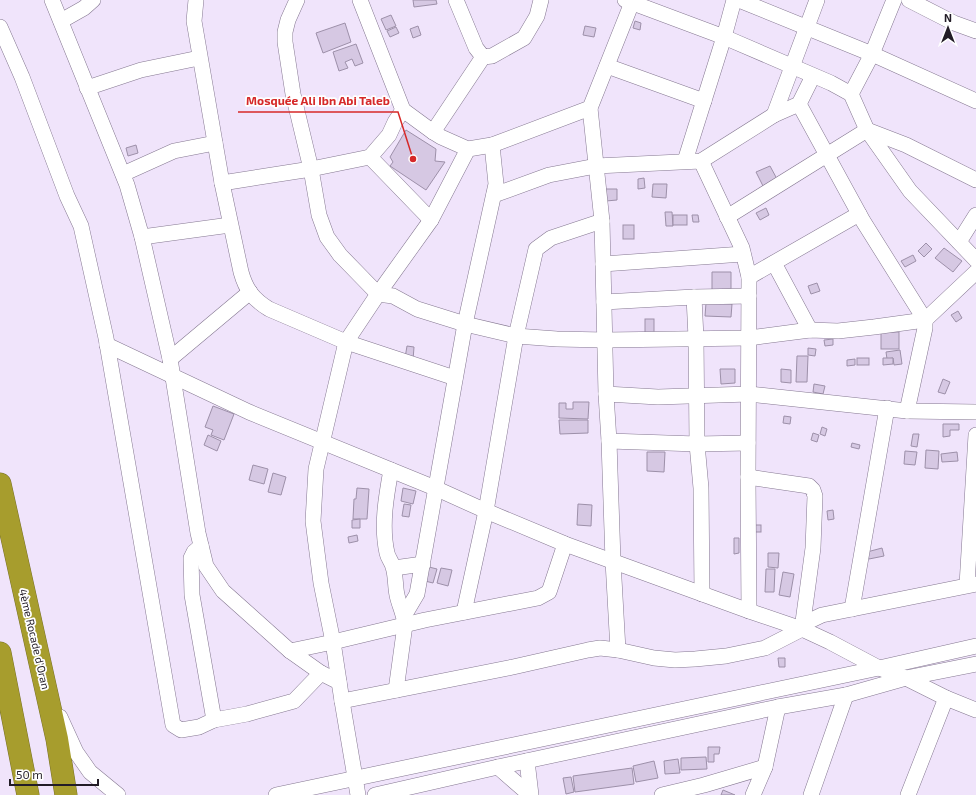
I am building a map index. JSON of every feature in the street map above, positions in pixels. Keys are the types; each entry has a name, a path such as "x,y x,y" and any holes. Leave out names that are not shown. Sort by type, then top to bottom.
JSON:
{"highway":[{"name":"4ème Rocade d'Oran","path":"0,484 57,739 66,795"},
{"path":"0,653 28,795"}],"street":[{"path":"52,0 123,174 142,237 170,359 201,546 206,566 224,591 290,651 321,673 339,682"},
{"path":"61,21 84,8 93,0"},
{"path":"196,0 194,21 199,58 230,225 244,284 258,302 269,309 346,342 455,378"},
{"path":"297,0 288,20 285,32 285,42 293,94 311,169 319,216 327,237 340,254 378,294 393,296 417,309 465,324 516,336 557,340 749,338 810,330 838,330 874,327 925,320 976,272"},
{"path":"360,0 403,110 433,132 468,149 492,145 590,108"},
{"path":"456,0 476,48 483,56 492,56 524,38 537,16 541,0"},
{"path":"685,161 724,37 734,0"},
{"path":"739,0 872,54 976,101"},
{"path":"774,115 817,0"},
{"path":"851,94 872,54 894,0"},
{"path":"908,0 954,23 976,31"},
{"path":"618,650 612,561 602,221 590,108 607,66 630,1 724,37 831,83 851,94 867,130 910,191 976,260"},
{"path":"0,27 22,77 67,196 81,226 107,345 173,725 181,730 199,727 214,720 247,714 294,701 321,673"},
{"path":"433,132 483,56"},
{"path":"87,88 142,70 199,58"},
{"path":"607,66 704,102"},
{"path":"494,195 549,176 596,166 701,161 774,115 799,104 813,76"},
{"path":"799,104 859,214 925,320 925,328 907,411"},
{"path":"222,183 370,158 389,135 403,110"},
{"path":"727,217 867,130"},
{"path":"867,130 906,145 976,180"},
{"path":"123,174 174,151 215,143"},
{"path":"396,690 404,620 417,594 465,324 496,184 492,145"},
{"path":"358,795 333,642 321,583 313,521 316,469 346,342 431,220 468,149"},
{"path":"370,158 431,220"},
{"path":"701,161 743,254 749,277 748,477 750,611"},
{"path":"749,277 859,214"},
{"path":"959,242 976,215"},
{"path":"464,612 486,511 516,336 536,249 551,238 602,221"},
{"path":"142,237 230,225"},
{"path":"603,264 743,254"},
{"path":"774,263 810,330"},
{"path":"170,359 250,292"},
{"path":"604,302 694,297 750,296"},
{"path":"694,297 697,444 701,488 702,594"},
{"path":"107,345 172,374 249,412 435,488 565,544 750,611 803,627 879,668 906,678 946,698 976,710"},
{"path":"606,394 658,397 749,394 907,411 976,412"},
{"path":"852,609 887,408"},
{"path":"342,701 600,648 618,650 654,658 695,659 726,656 765,648 822,615 972,584 976,435"},
{"path":"609,441 697,444 748,443"},
{"path":"391,470 386,504 385,541 388,555 394,568 397,595 404,620"},
{"path":"748,477 809,486 813,490 815,496 813,548 803,627"},
{"path":"290,651 333,642 404,620 464,612 538,598 549,592 565,544"},
{"path":"201,546 194,552 191,558 192,595 214,720"},
{"path":"394,568 423,564"},
{"path":"276,795 879,668 976,646"},
{"path":"375,795 778,707 846,695 906,678 976,664"},
{"path":"43,678 76,752 90,772 118,795"},
{"path":"811,795 846,695"},
{"path":"908,795 946,698"},
{"path":"753,795 765,767 778,707"},
{"path":"528,761 531,795"},
{"path":"498,767 531,795"},
{"path":"662,795 702,790 765,767"}],"building":[{"path":"413,0 436,0 437,4 414,7"},
{"path":"391,15 396,26 386,30 381,19"},
{"path":"635,21 641,23 640,30 633,28"},
{"path":"345,23 351,42 323,53 316,33"},
{"path":"418,26 421,35 413,38 410,29"},
{"path":"585,26 596,28 594,37 583,35"},
{"path":"396,27 399,33 390,37 387,31"},
{"path":"356,44 363,63 355,66 352,59 345,62 348,68 339,71 333,52"},
{"path":"406,130 436,149 435,161 445,162 426,190 390,166 393,162 390,157"},
{"path":"136,145 138,153 128,156 126,148"},
{"path":"770,166 777,179 763,186 756,172"},
{"path":"644,178 645,188 638,189 638,179"},
{"path":"653,184 667,184 666,198 652,197"},
{"path":"606,189 617,189 617,200 606,201"},
{"path":"766,208 769,215 760,220 756,213"},
{"path":"665,212 672,212 673,226 666,226"},
{"path":"673,215 687,215 687,225 673,225"},
{"path":"692,215 698,215 699,222 693,222"},
{"path":"623,225 634,225 634,239 623,239"},
{"path":"926,243 932,249 924,257 918,251"},
{"path":"944,248 962,261 953,272 935,258"},
{"path":"913,255 916,261 905,267 901,261"},
{"path":"712,272 731,272 731,289 712,290"},
{"path":"817,283 820,291 811,294 808,286"},
{"path":"706,303 732,304 731,317 705,316"},
{"path":"958,311 962,318 956,322 951,315"},
{"path":"645,319 654,319 654,334 645,334"},
{"path":"881,332 899,332 899,349 881,349"},
{"path":"833,339 833,345 825,346 824,340"},
{"path":"407,346 414,347 413,360 405,358"},
{"path":"808,348 816,349 815,356 808,355"},
{"path":"900,350 902,364 894,365 893,358 887,359 886,352"},
{"path":"797,356 808,356 807,382 796,382"},
{"path":"857,358 869,358 869,365 857,365"},
{"path":"883,358 893,358 893,364 883,365"},
{"path":"855,359 855,365 847,366 847,360"},
{"path":"720,369 735,369 735,383 721,384"},
{"path":"781,369 791,370 791,383 781,382"},
{"path":"943,379 950,382 945,394 938,392"},
{"path":"814,384 825,386 823,394 813,392"},
{"path":"573,402 589,402 588,419 559,418 559,403 566,403 566,409 573,409"},
{"path":"213,406 234,414 224,440 211,435 213,430 205,427"},
{"path":"784,416 791,417 790,424 783,423"},
{"path":"559,420 588,420 588,433 560,434"},
{"path":"943,424 959,424 959,430 950,430 950,436 943,437"},
{"path":"822,427 827,429 825,436 820,434"},
{"path":"813,433 819,435 817,442 811,440"},
{"path":"913,434 919,434 917,447 911,446"},
{"path":"208,435 221,441 217,451 204,445"},
{"path":"852,443 860,445 859,449 851,447"},
{"path":"926,450 939,451 938,469 925,468"},
{"path":"905,451 917,452 915,465 904,464"},
{"path":"647,452 665,452 664,472 647,471"},
{"path":"957,452 958,461 942,462 941,454"},
{"path":"253,465 268,469 264,484 249,480"},
{"path":"273,473 286,477 281,495 268,492"},
{"path":"357,488 369,489 367,519 353,519 354,499 356,499"},
{"path":"403,488 416,491 413,504 401,501"},
{"path":"404,504 411,505 409,517 402,516"},
{"path":"578,504 592,505 591,526 577,525"},
{"path":"833,510 834,519 828,520 827,511"},
{"path":"360,519 360,528 352,528 352,520"},
{"path":"755,525 761,525 761,532 755,532"},
{"path":"357,535 358,541 349,543 348,537"},
{"path":"734,538 739,538 739,553 734,554"},
{"path":"882,548 884,556 869,559 867,552"},
{"path":"768,553 779,553 778,568 768,567"},
{"path":"429,567 437,569 433,583 425,581"},
{"path":"441,568 452,570 448,586 437,583"},
{"path":"766,569 775,569 774,592 765,592"},
{"path":"783,572 794,574 790,597 779,595"},
{"path":"778,658 785,658 785,667 779,667"},
{"path":"708,747 720,747 719,754 714,754 714,762 708,762"},
{"path":"706,757 707,769 681,770 681,758"},
{"path":"678,759 680,773 665,774 664,761"},
{"path":"654,761 658,778 636,782 633,766"},
{"path":"632,768 634,784 575,792 573,776"},
{"path":"571,777 574,792 566,794 563,778"},
{"path":"723,790 735,795 721,795"}],"place":[{"name":"Mosquée Ali Ibn Abi Taleb","path":"413,159"}]}
